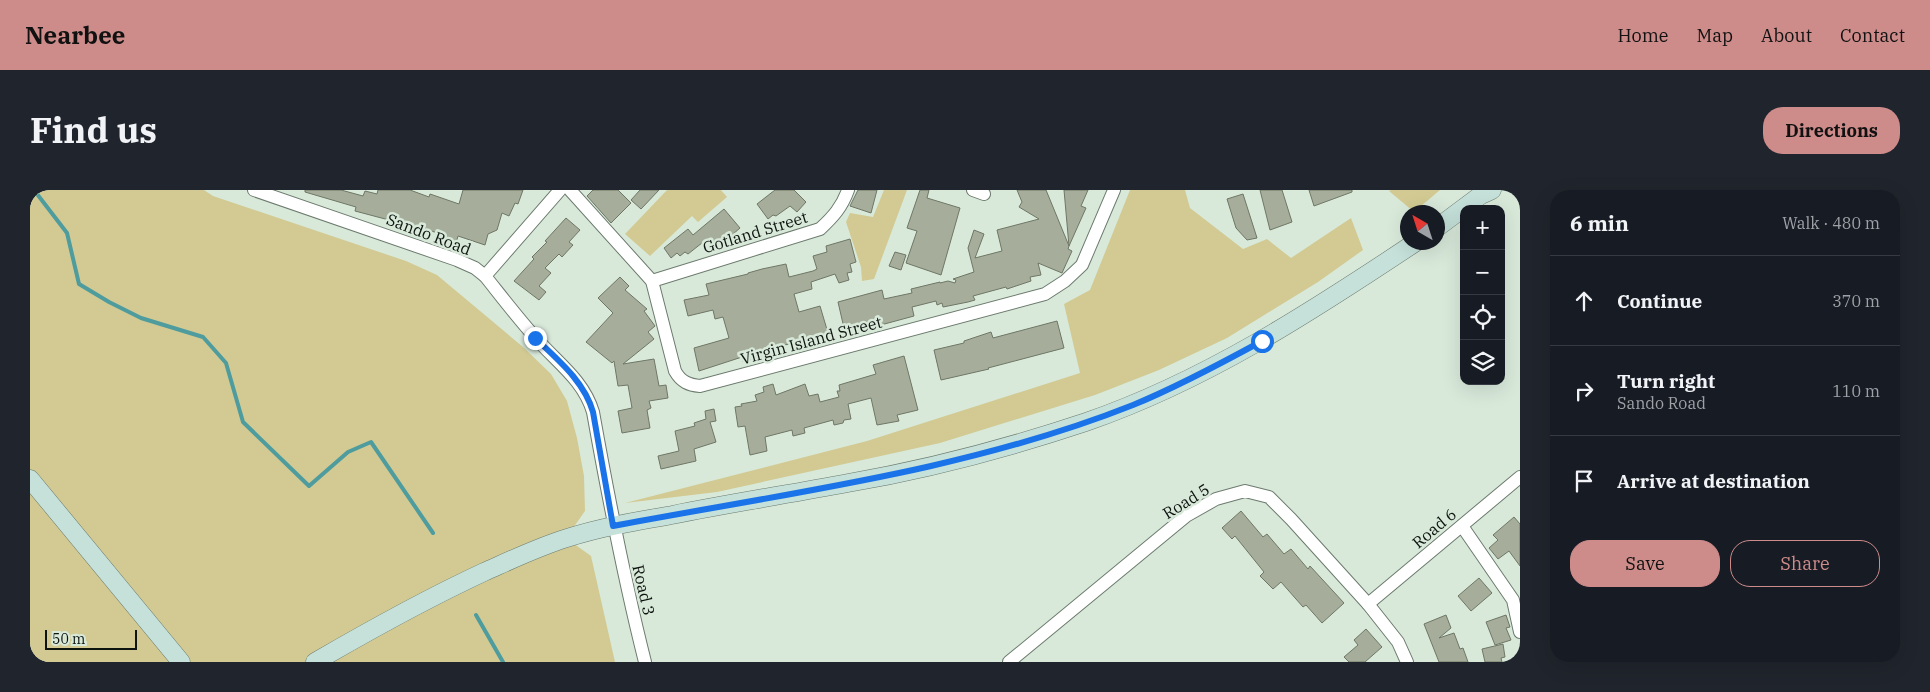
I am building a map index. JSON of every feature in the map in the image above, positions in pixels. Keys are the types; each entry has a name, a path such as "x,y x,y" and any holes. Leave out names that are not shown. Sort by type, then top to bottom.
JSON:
{"main road":[{"path":"1445,221 1486,192"},
{"path":"315,662 446,590 514,558 566,538 613,526 888,476 984,453 1125,408 1174,387 1262,341 1404,250"},
{"path":"30,479 181,662"}],"street":[{"name":"Sando Road","path":"254,190 457,260 475,268 485,276 535,338 583,387 593,412 613,526"},
{"path":"485,276 560,190"},
{"name":"Virgin Island Street","path":"570,190 652,281 675,371 683,381 690,385 700,386 1045,294 1066,281 1082,266 1114,190"},
{"name":"Gotland Street","path":"652,281 820,229 834,217 848,190"},
{"name":"Road 6","path":"1368,604 1520,477"},
{"name":"Road 5","path":"1009,662 1186,516 1216,499 1245,492 1269,498 1292,519 1368,604 1398,642 1407,662"},
{"name":"Road 3","path":"613,526 627,593 645,662"},
{"path":"1462,526 1513,600 1520,632"}],"shaded area":[{"path":"30,190 204,190 213,196 406,261 437,275 523,347 551,374 567,401 577,438 584,476 585,511 566,538 591,556 615,662 30,662"},
{"path":"667,190 721,190 727,197 698,222 692,216 650,256 625,234"},
{"path":"884,190 907,190 874,279 862,281 861,267 846,222 850,213 873,217"},
{"path":"1130,190 1185,190 1190,208 1243,249 1267,239 1291,258 1351,218 1363,250 1318,282 1227,338 1159,370 1095,395 940,443 717,492 625,503 867,441 1080,373 1064,304 1090,290"},
{"path":"1440,190 1422,205 1406,205 1389,191"}],"building":[{"path":"305,190 341,190 363,196 365,191 377,194 378,190 410,190 429,197 430,194 459,204 463,190 523,190 518,204 515,203 509,216 502,213 497,230 488,234 485,245 458,236 456,243 442,239 444,235 390,218 389,220 355,211 356,207 305,192"},
{"path":"593,190 618,190 631,203 611,223 587,196"},
{"path":"640,190 659,190 641,209 631,200"},
{"path":"775,190 794,190 806,202 797,212 790,206 768,219 757,204"},
{"path":"858,190 877,190 871,213 850,206"},
{"path":"920,190 929,190 927,198 960,208 941,275 906,263 917,231 907,228"},
{"path":"1017,190 1046,190 1069,246 1068,249 1072,251 1062,273 1038,263 1041,275 1030,277 1031,281 1007,289 1006,287 973,296 975,300 943,307 942,303 937,305 936,301 912,307 914,316 877,326 876,320 873,320 844,328 838,302 882,290 884,299 912,293 911,289 940,282 948,281 955,283 956,280 953,279 974,272 968,248 974,230 984,234 975,258 1002,251 997,230 1039,219 1019,207 1022,202"},
{"path":"1064,190 1088,190 1081,206 1086,208 1069,246"},
{"path":"1260,190 1282,190 1292,222 1270,230"},
{"path":"1309,190 1352,190 1352,192 1314,206"},
{"path":"1243,194 1257,238 1247,240 1236,228 1227,199"},
{"path":"724,209 740,228 724,242 721,241 714,247 707,239 688,254 685,252 680,256 677,253 671,258 664,248 688,229 693,235"},
{"path":"566,218 580,230 569,242 573,245 562,257 559,254 545,268 551,273 539,286 546,292 539,300 514,281 534,259 532,257 547,242 545,241"},
{"path":"850,239 856,262 850,264 852,272 847,273 849,280 839,283 835,274 811,282 812,289 794,294 799,312 820,306 828,333 760,352 762,357 743,362 742,357 699,371 694,348 729,338 723,317 715,319 713,310 688,316 684,300 709,295 706,284 762,269 786,264 789,277 813,271 817,269 813,256 827,252 826,246"},
{"path":"895,252 906,255 901,270 889,266"},
{"path":"620,277 629,286 625,290 647,309 644,311 655,326 648,332 654,339 623,364 654,359 659,386 666,385 668,398 649,401 651,408 647,410 650,428 622,433 618,411 632,408 628,385 618,386 614,361 612,363 586,342 613,313 598,298"},
{"path":"1057,321 1064,348 941,380 934,350 964,343 964,341 991,332 993,338"},
{"path":"904,356 918,410 897,415 899,421 877,425 871,398 848,404 851,419 834,425 833,420 804,428 805,433 793,436 792,430 765,437 767,451 750,455 745,426 738,427 735,407 757,401 755,395 764,392 763,387 773,384 776,395 805,384 809,396 818,394 820,402 839,397 837,391 840,391 839,385 876,374 873,365"},
{"path":"714,409 716,421 710,422 716,442 694,449 696,461 661,469 658,456 679,451 675,431 695,426 694,423 706,419 705,411"},
{"path":"1241,511 1263,537 1267,534 1284,554 1291,549 1308,569 1310,566 1344,603 1322,623 1306,605 1303,607 1281,582 1273,589 1260,576 1264,572 1235,536 1232,539 1222,528"},
{"path":"1514,517 1520,524 1520,566 1509,551 1498,559 1489,548 1498,540 1493,535"},
{"path":"1479,578 1492,593 1471,611 1458,596"},
{"path":"1446,615 1451,628 1439,638 1454,633 1460,649 1463,648 1468,662 1439,662 1424,624"},
{"path":"1506,615 1510,627 1506,628 1511,640 1495,645 1486,622"},
{"path":"1366,629 1382,647 1365,662 1349,662 1344,657 1358,645 1354,640"},
{"path":"1503,644 1505,657 1501,658 1502,662 1485,662 1482,649"}],"waterway":[{"path":"34,190 67,233 79,284 141,318 203,337 226,363 243,422 309,486 348,452 371,442 433,533"},
{"path":"476,615 503,662"}],"route":[{"path":"535,338 583,387 589,399 593,412 613,526 888,476 984,453 1133,405 1174,387 1262,341"}]}
